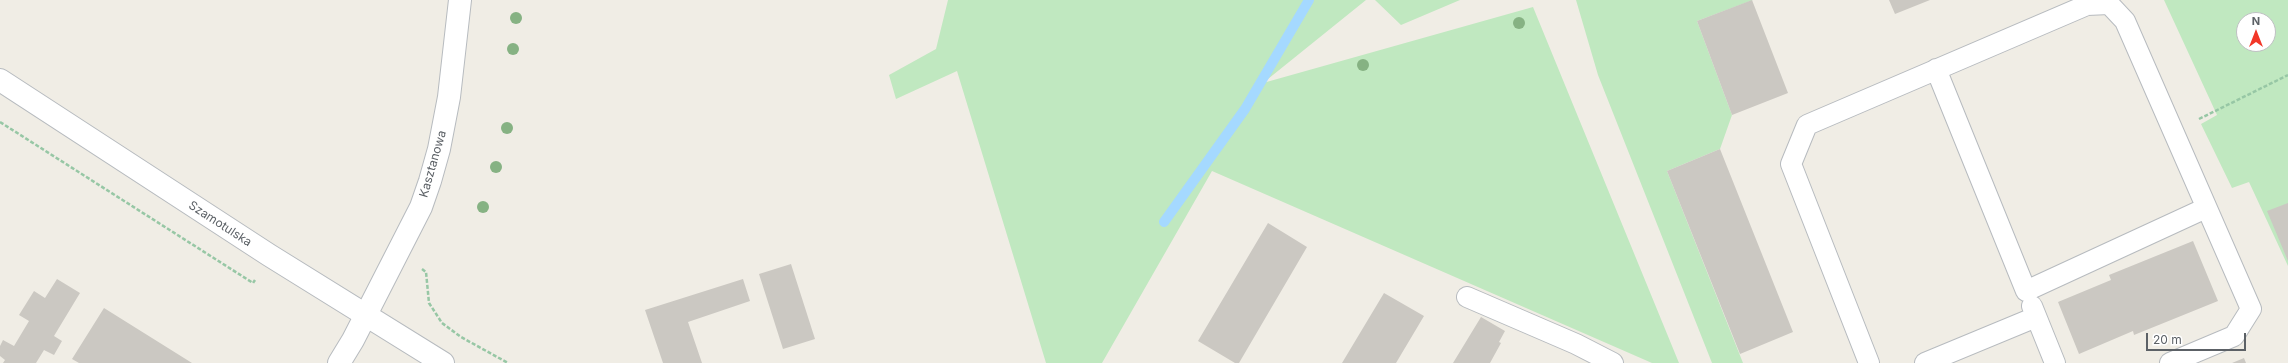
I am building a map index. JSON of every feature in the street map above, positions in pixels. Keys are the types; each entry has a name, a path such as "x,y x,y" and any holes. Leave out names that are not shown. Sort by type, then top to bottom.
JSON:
{"street":[{"name":"Kasztanowa","path":"339,363 421,207 432,174 439,149 449,97 460,0"},
{"name":"Szamotulska","path":"0,80 269,255 443,363"}],"lane":[{"path":"1870,363 1791,164 1807,125 2087,5 2109,4 2125,21 2251,309 2234,336 2170,363"},
{"path":"1936,69 2055,363"},
{"path":"2026,291 2206,208"},
{"path":"1467,297 1576,344 1614,363"},
{"path":"1925,363 2036,317"}],"path":[{"path":"2173,132 2288,75"},
{"path":"0,122 253,283 256,276"},
{"path":"426,272 429,303 442,323 461,337 508,363"}],"green space":[{"path":"948,0 1366,0 1263,83 1533,7 1679,363 1652,363 1212,171 1102,363 1046,363 957,71 896,99 889,75 936,49"},
{"path":"1375,0 1460,0 1401,25"},
{"path":"1576,0 1753,0 1697,21 1732,115 1720,149 1667,171 1743,363 1712,363 1598,75"},
{"path":"2164,0 2288,0 2288,266 2249,182 2232,188 2201,124 2217,115"}],"building":[{"path":"1752,0 1788,93 1732,115 1697,21"},
{"path":"1889,0 1930,0 1895,14"},
{"path":"1720,149 1793,332 1740,354 1667,171"},
{"path":"2288,203 2288,261 2267,211"},
{"path":"1268,223 1307,247 1239,363 1235,363 1198,341"},
{"path":"2193,241 2218,301 2134,335 2133,331 2079,354 2058,302 2111,280 2109,275"},
{"path":"791,264 815,339 783,349 759,274"},
{"path":"57,279 80,293 54,336 62,341 54,355 44,350 36,363 3,363 5,360 0,356 0,346 3,340 14,346 29,321 19,315 34,291 45,298"},
{"path":"743,279 750,301 688,322 702,363 663,363 645,310"},
{"path":"1384,293 1424,316 1396,363 1342,363"},
{"path":"104,308 192,363 79,363 72,359"},
{"path":"1481,317 1505,331 1499,342 1501,343 1490,363 1453,363"},
{"path":"2244,358 2246,363 2232,363"}],"waterway":[{"path":"1164,222 1245,109 1309,0"}]}
